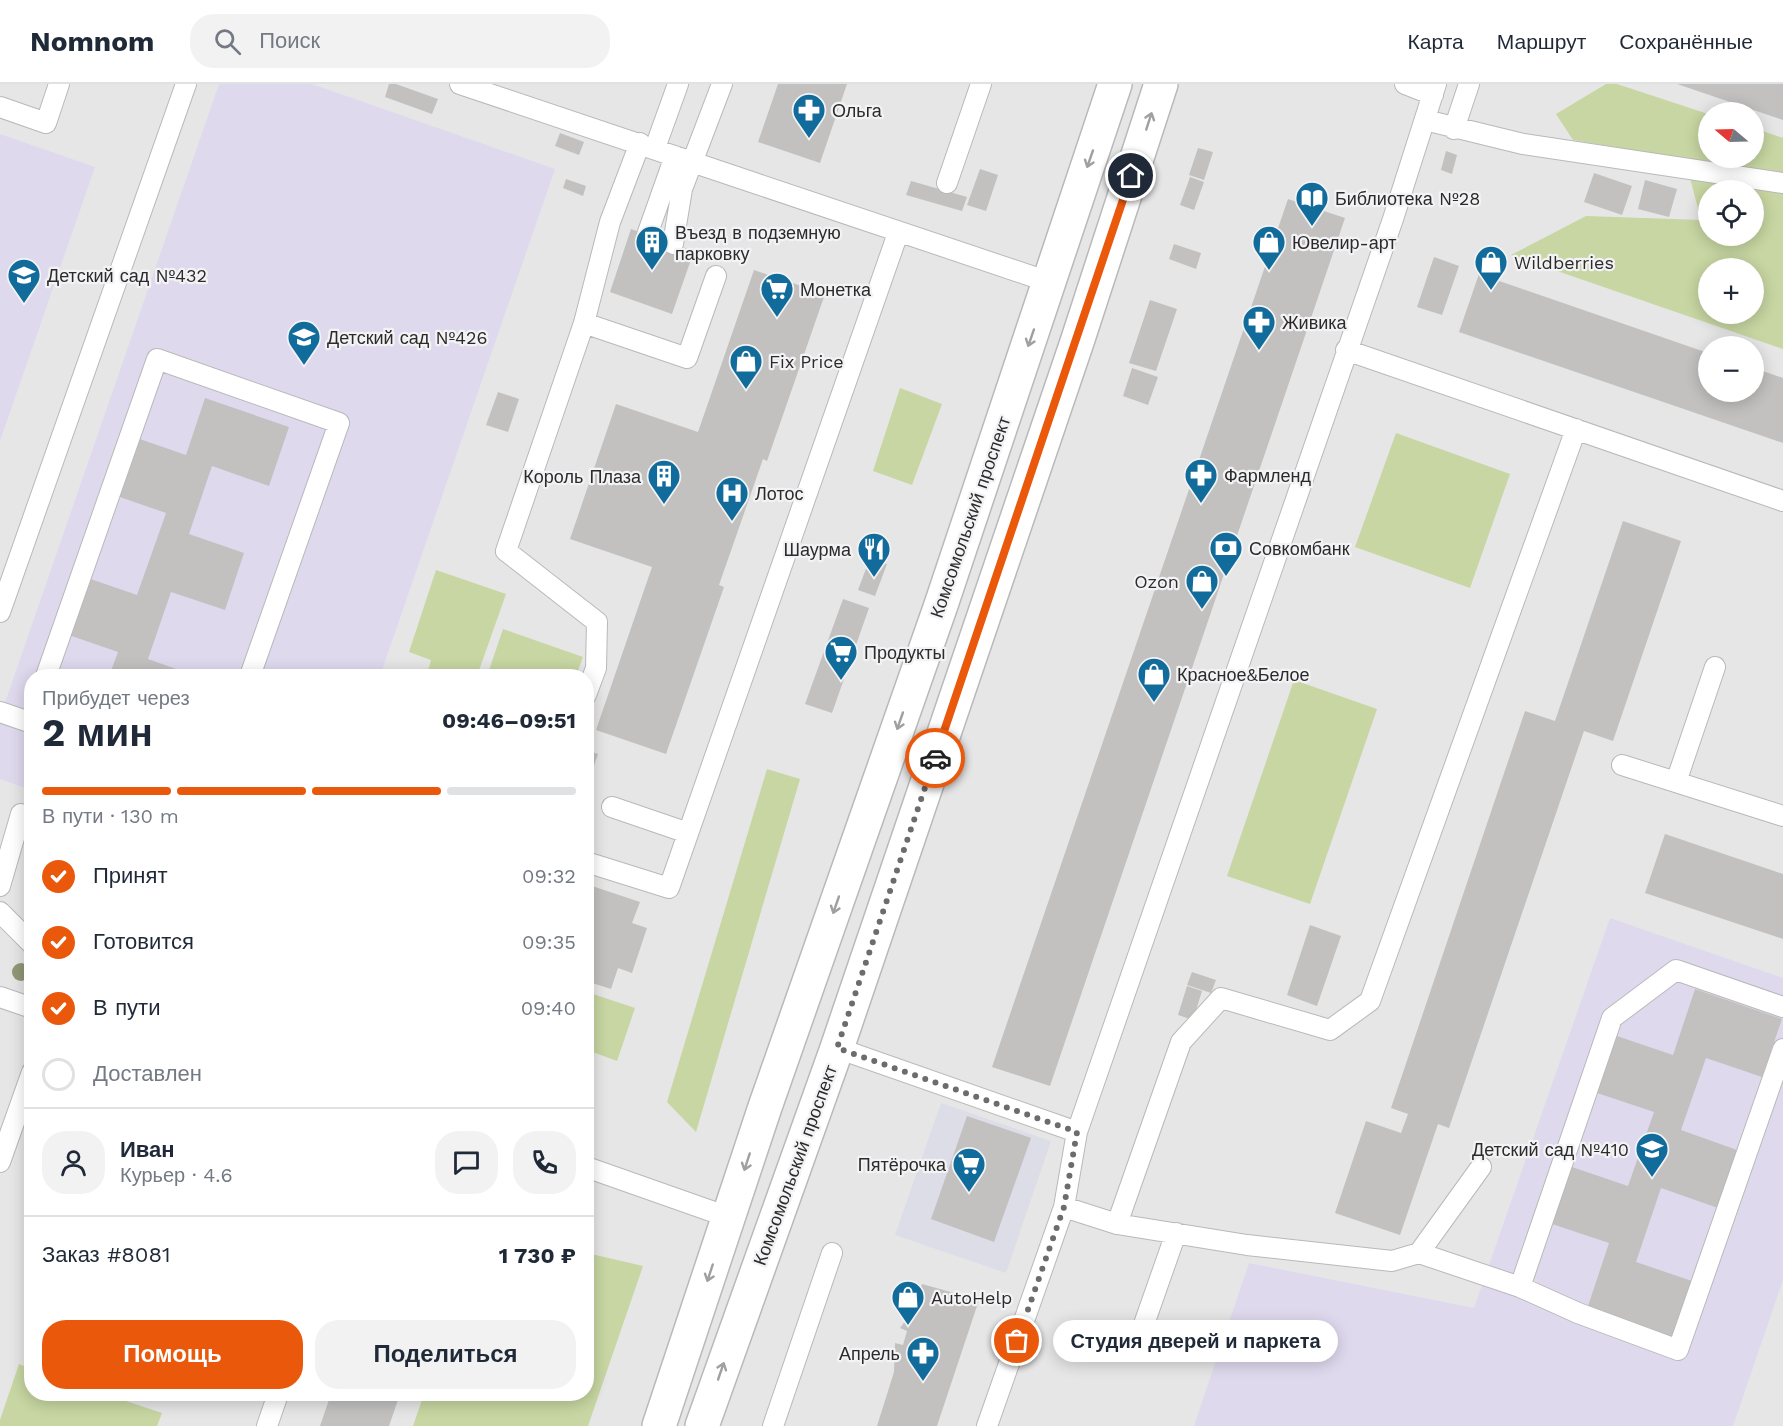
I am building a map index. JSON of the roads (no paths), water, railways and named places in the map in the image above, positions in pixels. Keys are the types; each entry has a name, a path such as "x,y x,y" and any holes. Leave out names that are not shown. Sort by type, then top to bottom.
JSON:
{"main road":[{"name":"Комсомольский проспект","path":"659,1426 728,1217 969,521 1115,84"},
{"name":"Комсомольский проспект","path":"702,1426 837,1048 1161,84"},
{"path":"1049,282 1090,296"},
{"path":"959,688 948,702 942,704 935,702 930,690 968,570 969,521"}],"lane":[{"path":"0,107 46,123 59,84"},
{"path":"0,612 186,84"},
{"path":"460,84 1049,282"},
{"path":"594,673 597,622 506,551 584,322 610,222 678,84"},
{"path":"647,235 722,84"},
{"path":"947,183 981,84"},
{"path":"987,1426 1064,1207 1077,1132 1393,219 1425,120 1434,89 1405,84"},
{"path":"1454,129 1469,84"},
{"path":"1425,120 1454,129 1523,144 1783,183"},
{"path":"673,244 682,189 684,159"},
{"path":"594,865 669,888 898,233"},
{"path":"584,322 687,358 716,276"},
{"path":"1346,350 1783,501"},
{"path":"48,669 157,359 339,423 252,669"},
{"path":"1117,1224 1181,1042 1221,998 1330,1030 1370,1001 1576,429"},
{"path":"1676,782 1715,667"},
{"path":"0,712 24,719"},
{"path":"1622,765 1783,816"},
{"path":"612,807 688,833"},
{"path":"0,886 21,814"},
{"path":"0,912 24,936"},
{"path":"1520,1287 1612,1018 1676,970 1783,1007"},
{"path":"0,997 24,1005"},
{"path":"837,1048 1077,1132"},
{"path":"1419,1253 1520,1287 1578,1313 1678,1350 1783,1049"},
{"path":"0,1162 24,1094"},
{"path":"1064,1207 1117,1224 1247,1245 1392,1262 1419,1253 1481,1167"},
{"path":"594,1170 728,1217"},
{"path":"1143,1327 1176,1233"},
{"path":"773,1426 832,1253"},
{"path":"267,1426 276,1401"}],"place":[{"name":"Ольга","path":"809,139"},
{"name":"Библиотека №28","path":"1312,227"},
{"name":"Въезд в подземную парковку","path":"652,271"},
{"name":"Ювелир-арт","path":"1269,271"},
{"name":"Wildberries","path":"1491,291"},
{"name":"Детский сад №432","path":"24,304"},
{"name":"Монетка","path":"777,318"},
{"name":"Живика","path":"1259,351"},
{"name":"Детский сад №426","path":"304,366"},
{"name":"Fix Price","path":"746,390"},
{"name":"Фармленд","path":"1201,504"},
{"name":"Король Плаза","path":"664,505"},
{"name":"Лотос","path":"732,522"},
{"name":"Совкомбанк","path":"1226,577"},
{"name":"Шаурма","path":"874,578"},
{"name":"Ozon","path":"1202,610"},
{"name":"Продукты","path":"841,681"},
{"name":"Красное&Белое","path":"1154,703"},
{"name":"Детский сад №410","path":"1652,1178"},
{"name":"Пятёрочка","path":"969,1193"},
{"name":"AutoHelp","path":"908,1326"},
{"name":"Студия дверей и паркета","path":"1017,1341"},
{"name":"Апрель","path":"923,1382"}]}
